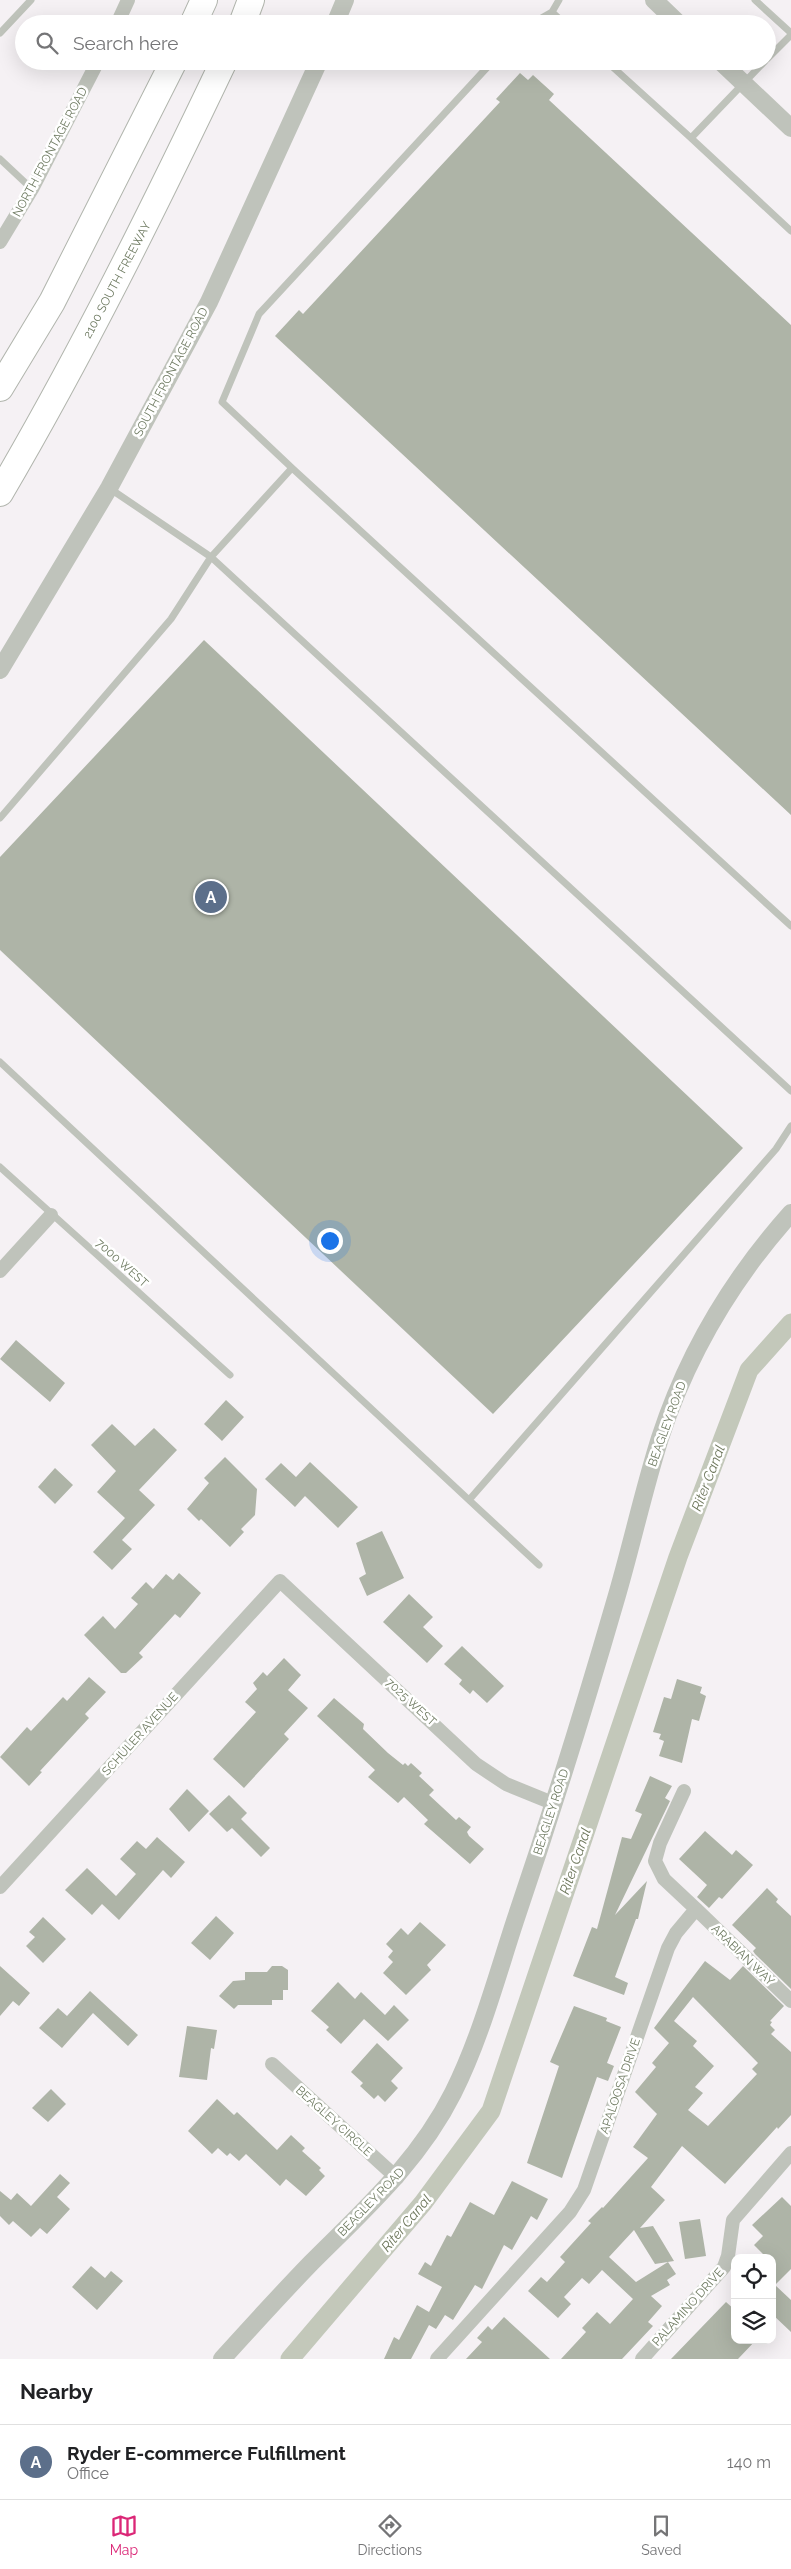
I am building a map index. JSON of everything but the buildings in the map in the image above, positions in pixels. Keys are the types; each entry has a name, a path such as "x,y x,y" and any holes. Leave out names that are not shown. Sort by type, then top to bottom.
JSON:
{"highway":[{"path":"197,15 204,0"},
{"path":"245,15 251,0"},
{"path":"0,388 52,302 169,70"},
{"name":"2100 SOUTH FREEWAY","path":"0,494 53,402 152,213 220,70"}],"street":[{"path":"121,15 128,0"},
{"path":"339,15 345,0"},
{"path":"654,0 670,15"},
{"name":"NORTH FRONTAGE ROAD","path":"0,242 32,189 93,70"},
{"name":"SOUTH FRONTAGE ROAD","path":"0,670 109,488 209,302 315,70"},
{"path":"729,70 791,128"},
{"name":"BEAGLEY ROAD","path":"222,2359 286,2289 397,2178 438,2120 464,2070 554,1804 616,1600 660,1439 672,1406 688,1367 715,1317 749,1266 791,1213"},
{"path":"0,1271 51,1215"},
{"name":"7025 WEST","path":"280,1580 476,1764 506,1784 554,1804"},
{"name":"SCHULER AVENUE","path":"0,1887 280,1580"},
{"path":"684,1791 660,1843 655,1861 664,1879 696,1909"},
{"name":"ARABIAN WAY","path":"696,1909 791,2001"},
{"name":"APALOOSA DRIVE","path":"437,2359 570,2212 580,2198 668,1948 676,1933 696,1909"},
{"name":"BEAGLEY CIRCLE","path":"272,2064 397,2178"},
{"name":"PALAMINO DRIVE","path":"642,2359 724,2267 728,2256 733,2220 791,2153"}],"lane":[{"path":"17,15 31,0"},
{"path":"547,15 552,12 558,0"},
{"path":"755,0 771,15"},
{"path":"552,12 555,15"},
{"path":"0,33 15,17"},
{"path":"776,20 791,34 776,50"},
{"path":"486,70 259,314 222,402 791,926"},
{"path":"616,70 791,231"},
{"path":"691,138 757,70"},
{"path":"0,159 32,189"},
{"path":"0,818 171,619 212,557 292,468"},
{"path":"109,488 212,557 791,1091"},
{"path":"0,1062 539,1565"},
{"path":"469,1500 776,1149 791,1126"},
{"name":"7000 WEST","path":"0,1167 230,1375"}],"waterway":[{"name":"Riter Canal","path":"290,2359 423,2203 491,2111 678,1557 749,1370 791,1323"}],"place":[{"name":"Ryder E-commerce Fulfillment","path":"211,897"}]}
